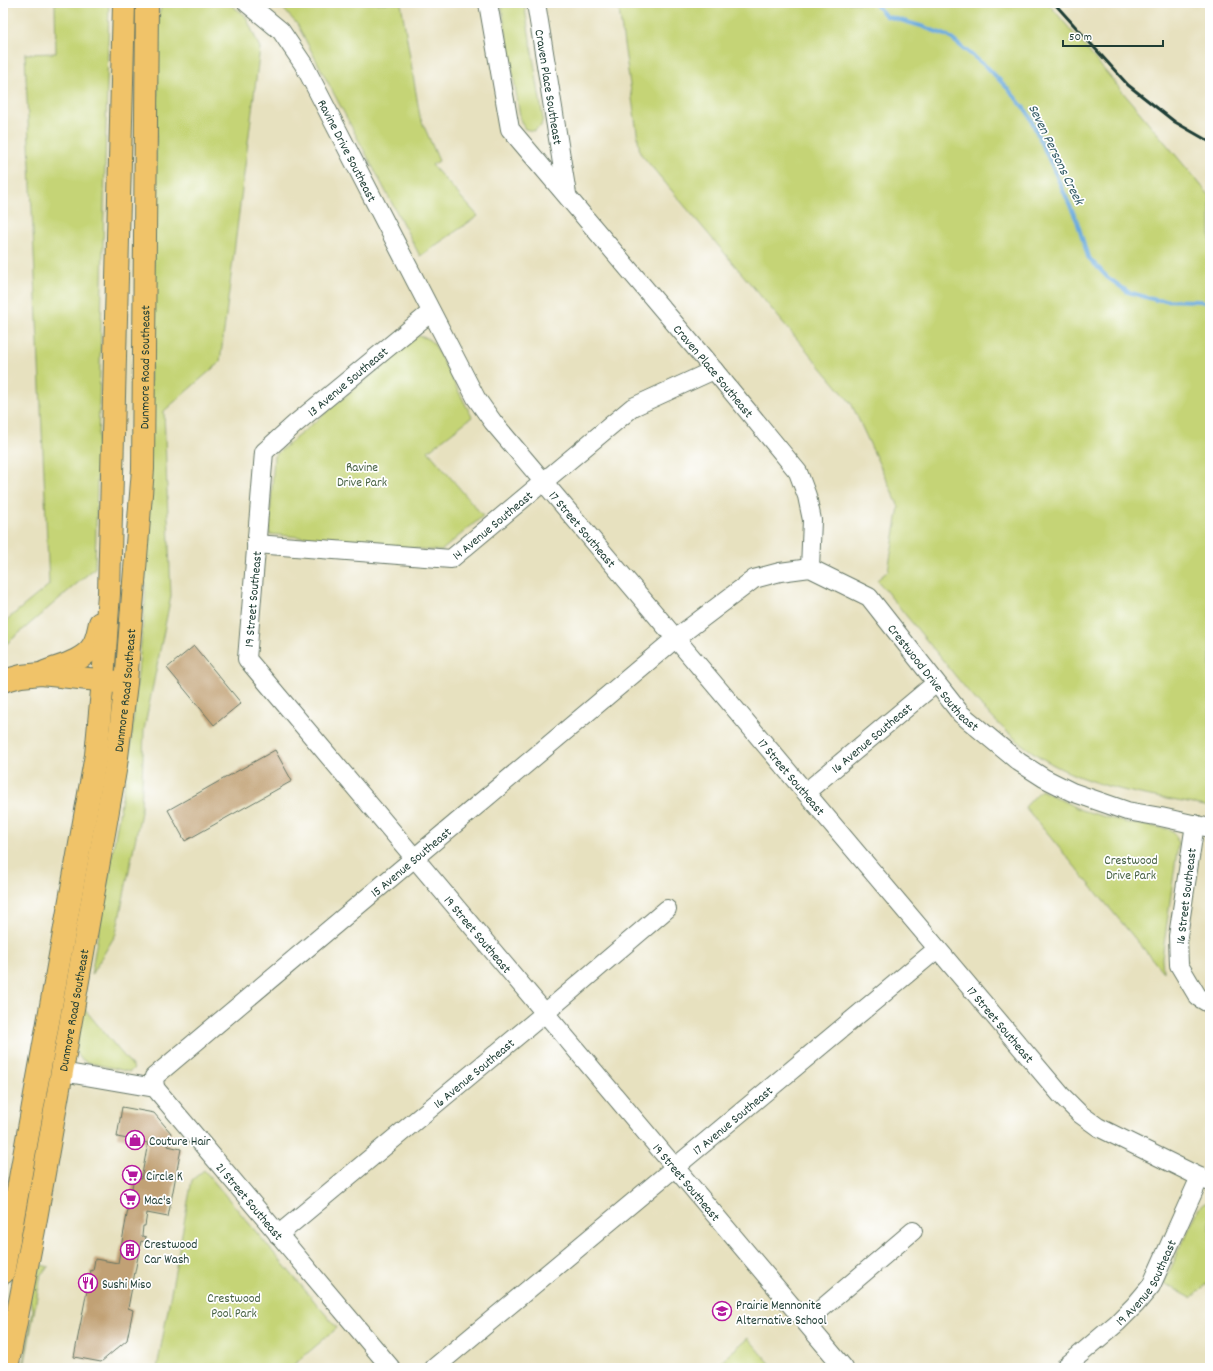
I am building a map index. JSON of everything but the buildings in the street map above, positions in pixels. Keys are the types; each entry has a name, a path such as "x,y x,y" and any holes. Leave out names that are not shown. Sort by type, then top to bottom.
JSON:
{"main road":[{"name":"Dunmore Road Southeast","path":"3,1273 7,1226 96,755 109,593 124,3"},
{"name":"Dunmore Road Southeast","path":"7,1368 34,1230 115,773 126,683 143,469 147,3"},
{"path":"41,674 79,658 86,654 92,647 109,593"},
{"path":"3,681 21,676 41,674 126,683"}],"street":[{"name":"Ravine Drive Southeast","path":"247,3 281,31 304,65 431,312"},
{"name":"Craven Place Southeast","path":"488,3 510,129 714,370 798,472 807,496 812,520 810,568"},
{"name":"Craven Place Southeast","path":"536,3 567,195"},
{"name":"13 Avenue Southeast","path":"264,452 295,424 431,312"},
{"name":"17 Street Southeast","path":"431,312 476,398 493,422 1061,1095 1080,1114 1098,1127 1205,1179"},
{"name":"14 Avenue Southeast","path":"256,544 451,559 633,407 714,370"},
{"name":"19 Street Southeast","path":"264,452 247,659 844,1368"},
{"path":"676,638 754,579 780,572 810,568"},
{"name":"Crestwood Drive Southeast","path":"810,568 869,597 961,714 1019,762 1044,778 1072,792 1127,811 1202,826"},
{"name":"15 Avenue Southeast","path":"155,1088 154,1077 676,638"},
{"name":"16 Avenue Southeast","path":"806,792 936,683"},
{"name":"16 Street Southeast","path":"1202,826 1178,936 1179,965 1198,997 1210,1004"},
{"name":"16 Avenue Southeast","path":"278,1234 546,1013 667,909"},
{"name":"17 Avenue Southeast","path":"434,1368 937,949"},
{"path":"62,1072 155,1088"},
{"name":"21 Street Southeast","path":"155,1088 391,1368"},
{"name":"19 Avenue Southeast","path":"1064,1368 1117,1323 1151,1286 1205,1179"},
{"path":"7,1226 34,1230"},
{"path":"806,1322 913,1231"}],"green space":[{"path":"55,3 109,3 95,568 3,647 3,623 49,585 25,54 56,53"},
{"path":"163,3 228,3 245,15 260,48 220,362 164,411 171,596 144,730 141,812 116,934 91,975 130,752 145,603 159,13"},
{"path":"278,3 401,3 420,117 439,161 432,165 478,216 420,256 297,24"},
{"path":"501,3 524,3 543,118 541,126 533,131 525,129 521,122"},
{"path":"618,3 1048,3 1210,196 1210,807 1129,792 1089,780 1070,773 1035,754 1005,730 978,703 877,580 888,571 899,507 851,403 640,153"},
{"name":"Ravine Drive Park","path":"418,336 427,338 434,344 472,417 428,451 483,516 441,551 269,534 274,456"},
{"name":"Crestwood Drive Park","path":"1041,790 1081,810 1123,822 1168,829 1175,835 1178,844 1162,958 1163,972 1025,807"},
{"path":"81,1005 134,1068 130,1072 86,1062 80,1058 76,1052"},
{"name":"Crestwood Pool Park","path":"204,1170 337,1328 290,1368 157,1368 192,1180"},
{"path":"1210,1201 1210,1281 1191,1298 1164,1283 1199,1208 1203,1204"},
{"path":"34,1263 49,1267 41,1274 23,1368 33,1309 29,1299"},
{"path":"748,1338 774,1368 713,1368"}],"waterway":[{"name":"Seven Persons Creek","path":"874,3 886,16 921,26 948,36 988,68 1009,90 1028,113 1077,221 1088,257 1107,277 1128,292 1156,300 1199,301 1210,303"}],"railway":[{"path":"1054,3 1128,85 1175,122 1210,142"}],"place":[{"name":"Couture Hair","path":"135,1140"},
{"name":"Circle K","path":"132,1175"},
{"name":"Mac's","path":"130,1199"},
{"name":"Crestwood Car Wash","path":"130,1250"},
{"name":"Sushi Miso","path":"88,1283"},
{"name":"Prairie Mennonite Alternative School","path":"722,1311"}]}
